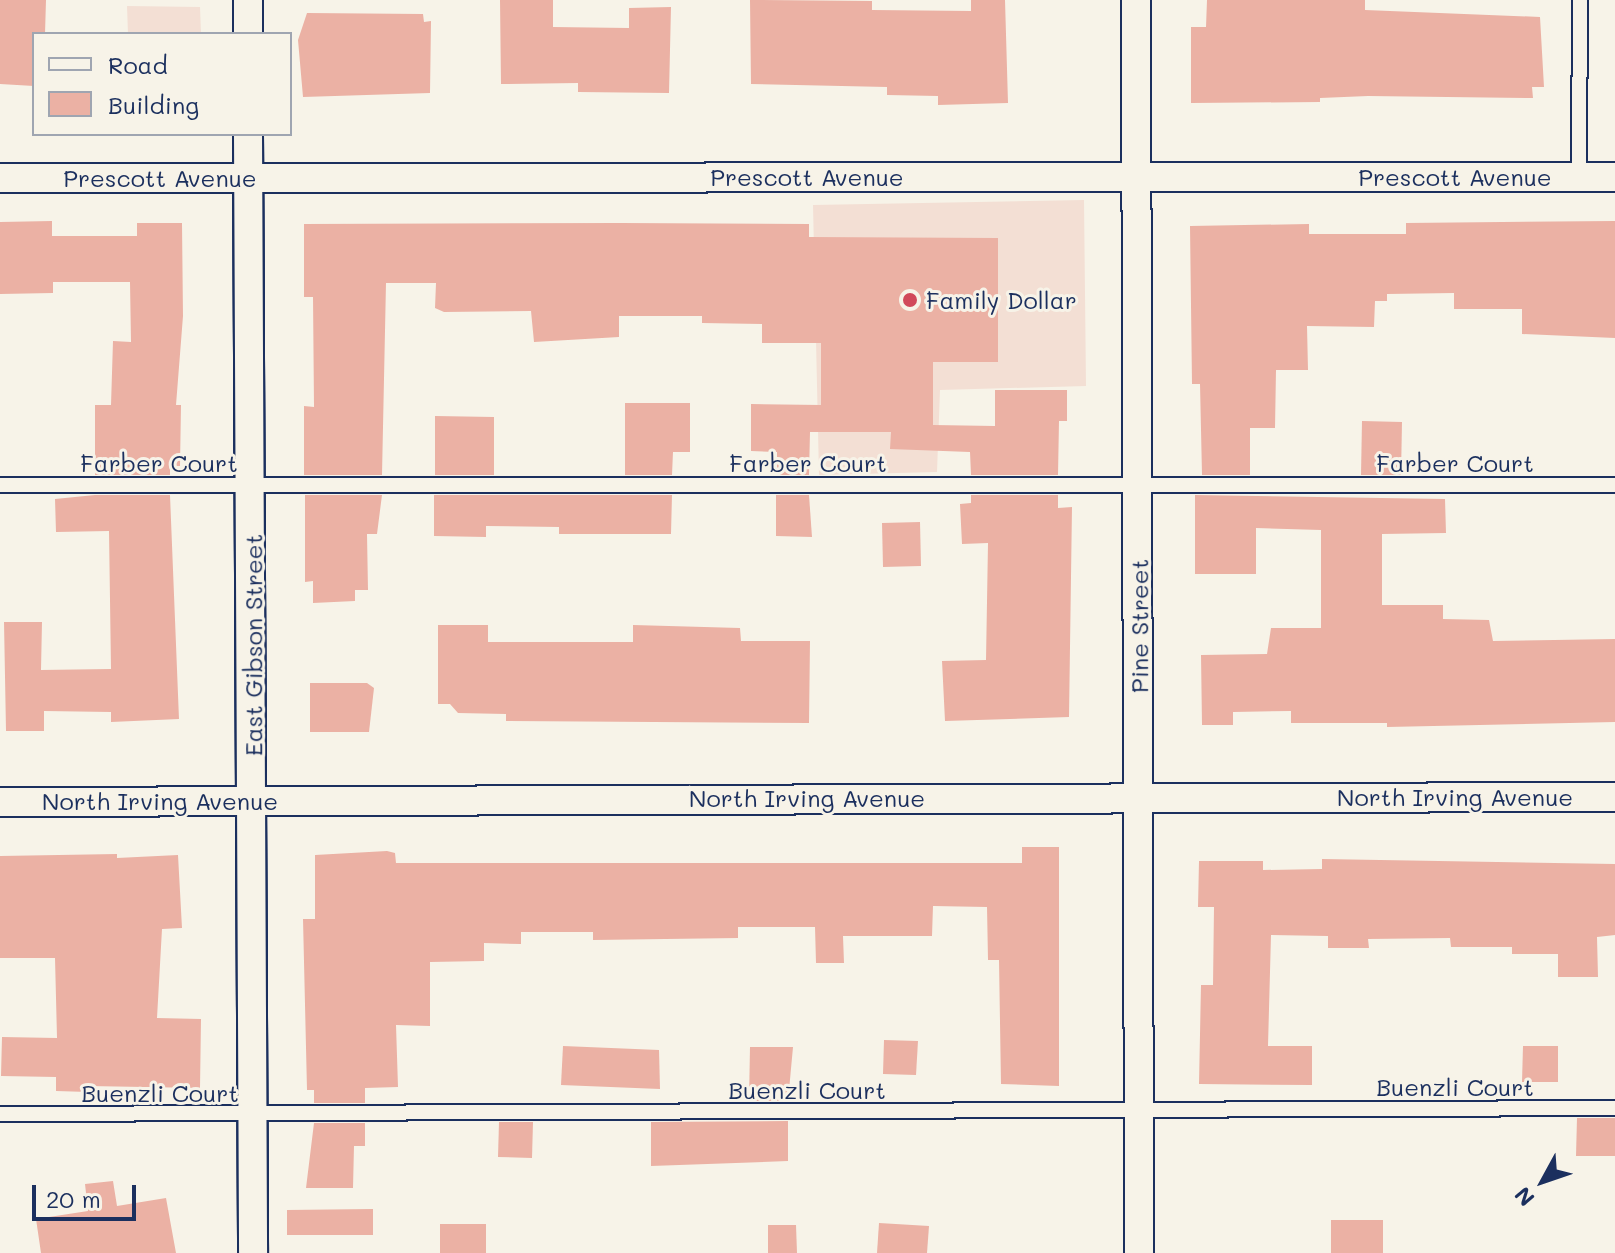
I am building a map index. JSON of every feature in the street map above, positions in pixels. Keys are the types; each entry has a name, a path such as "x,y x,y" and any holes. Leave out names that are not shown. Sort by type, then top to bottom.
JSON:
{"street":[{"path":"248,0 248,32"},
{"name":"Pine Street","path":"1136,0 1139,1253"},
{"name":"East Gibson Street","path":"248,136 254,484 251,800 253,1253"},
{"name":"Prescott Avenue","path":"0,178 1615,177"},
{"name":"North Irving Avenue","path":"0,802 1615,797"}],"lane":[{"path":"1579,177 1580,0"},
{"name":"Farber Court","path":"0,485 1615,485"},
{"name":"Buenzli Court","path":"0,1114 1615,1108"}],"shaded area":[{"path":"127,6 200,7 201,32 128,32"},
{"path":"1084,200 1086,386 940,390 937,472 819,475 813,205"}],"building":[{"path":"0,0 46,0 45,32 32,32 32,86 0,84"},
{"path":"500,0 553,0 553,27 629,28 629,8 671,7 669,93 578,92 578,83 501,84"},
{"path":"750,0 872,1 872,10 971,11 971,0 1005,0 1008,103 938,105 938,96 887,95 887,87 751,84"},
{"path":"1207,0 1365,0 1365,10 1540,17 1544,87 1532,87 1533,98 1368,96 1320,98 1320,102 1191,103 1191,27 1206,27"},
{"path":"307,13 423,14 424,22 431,21 430,93 303,97 298,40"},
{"path":"52,221 52,236 137,236 137,223 182,223 183,316 176,405 181,405 180,466 170,466 170,475 95,475 95,405 111,405 113,341 131,342 130,282 53,282 53,293 0,294 0,222"},
{"path":"1615,221 1615,338 1522,334 1522,309 1454,309 1454,293 1387,294 1387,301 1375,301 1374,327 1307,326 1308,370 1276,370 1275,428 1250,428 1250,475 1202,475 1200,384 1192,384 1190,226 1309,224 1309,234 1406,234 1406,223"},
{"path":"304,224 809,224 809,237 998,238 998,362 933,362 933,425 995,426 995,390 1067,390 1067,421 1059,421 1058,475 971,475 970,452 890,449 891,432 810,432 809,475 777,475 777,452 751,451 751,404 821,405 821,343 762,343 762,324 702,323 702,316 619,316 619,337 534,342 531,311 444,312 435,308 436,283 386,283 382,475 304,475 304,406 314,407 313,297 304,297"},
{"path":"625,403 690,403 690,452 673,452 672,475 625,475"},
{"path":"435,416 494,417 494,475 435,475"},
{"path":"1362,421 1402,422 1401,475 1361,475"},
{"path":"95,495 170,495 179,719 111,722 111,712 44,711 44,731 6,731 4,622 42,622 41,670 111,669 109,531 56,532 55,499"},
{"path":"305,495 382,495 377,534 367,534 368,590 355,590 355,601 313,603 313,581 305,582"},
{"path":"434,495 672,495 671,534 559,534 559,527 486,526 486,537 434,536"},
{"path":"776,495 809,495 812,537 776,536"},
{"path":"971,495 1058,495 1058,508 1072,507 1069,717 945,721 942,661 986,660 988,543 962,544 960,504 971,503"},
{"path":"1195,495 1445,499 1446,533 1382,534 1382,605 1443,605 1443,619 1489,620 1493,641 1615,639 1615,722 1387,727 1387,723 1291,723 1291,711 1233,712 1233,725 1202,725 1201,655 1267,654 1271,628 1321,628 1321,530 1256,528 1256,574 1195,574"},
{"path":"920,522 921,566 883,567 882,523"},
{"path":"438,625 488,625 488,642 633,642 633,625 740,628 741,641 810,641 809,723 506,721 506,714 458,713 450,704 438,704"},
{"path":"310,683 367,683 374,688 369,732 310,732"},
{"path":"1022,847 1059,847 1059,1086 1001,1084 999,960 988,960 987,907 933,906 932,936 843,936 844,963 816,963 815,927 738,927 738,938 593,940 593,932 521,932 521,944 484,943 484,961 430,962 430,1026 396,1025 398,1087 365,1088 365,1103 314,1103 314,1090 307,1090 303,919 315,919 315,855 387,851 395,853 396,863 1022,863"},
{"path":"117,854 117,858 178,855 182,928 162,929 157,1018 201,1019 200,1088 88,1086 88,1092 56,1091 56,1077 1,1076 2,1037 57,1038 55,958 0,958 0,856"},
{"path":"1322,859 1615,864 1615,935 1597,937 1598,977 1558,977 1558,954 1512,954 1512,947 1451,947 1450,938 1368,939 1369,948 1328,948 1328,936 1271,935 1268,1046 1312,1046 1312,1085 1199,1084 1201,985 1213,985 1214,907 1198,907 1199,861 1263,861 1263,870 1322,869"},
{"path":"884,1040 918,1041 916,1075 883,1074"},
{"path":"563,1046 659,1050 660,1089 561,1085"},
{"path":"1523,1046 1558,1046 1558,1082 1522,1082"},
{"path":"750,1047 793,1047 788,1101 749,1101"},
{"path":"1577,1118 1615,1118 1615,1156 1576,1156"},
{"path":"788,1121 788,1161 651,1166 651,1122"},
{"path":"499,1122 533,1122 532,1158 498,1157"},
{"path":"314,1123 365,1123 365,1146 354,1146 353,1188 306,1188"},
{"path":"113,1181 117,1206 166,1198 176,1253 41,1253 36,1219 88,1211 85,1184"},
{"path":"373,1209 373,1235 287,1235 287,1210"},
{"path":"1331,1220 1383,1220 1383,1253 1331,1253"},
{"path":"879,1223 929,1226 927,1253 877,1253"},
{"path":"440,1224 486,1224 486,1253 440,1253"},
{"path":"768,1225 796,1225 797,1253 768,1253"}],"place":[{"name":"Family Dollar","path":"910,300"}]}
